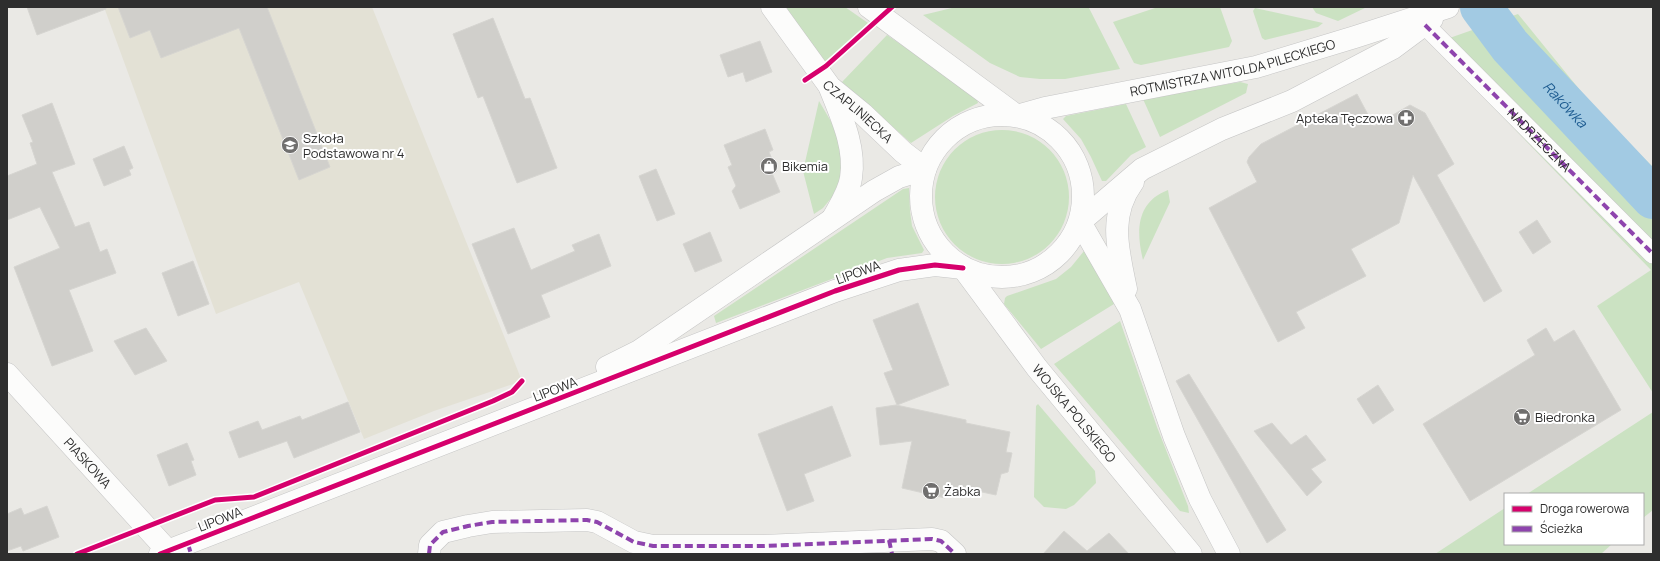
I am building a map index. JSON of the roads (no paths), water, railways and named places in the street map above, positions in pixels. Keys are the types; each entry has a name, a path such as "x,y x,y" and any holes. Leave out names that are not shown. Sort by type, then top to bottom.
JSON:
{"street":[{"name":"CZAPLINIECKA","path":"772,7 830,87 863,114 903,152 925,169"},
{"path":"868,7 1017,116"},
{"name":"ROTMISTRZA WITOLDA PILECKIEGO","path":"1017,116 1045,108 1256,66 1446,8"},
{"name":"ROTMISTRZA WITOLDA PILECKIEGO","path":"1080,222 1142,170 1222,130 1292,101 1393,48 1446,8"},
{"name":"NADRZECZNA","path":"1425,25 1653,254"},
{"path":"830,87 844,126 852,156 851,178 845,196 832,220"},
{"path":"994,115 1017,116 1039,123 1058,136 1073,155 1082,176 1084,199 1080,222 1070,243 1053,260 1033,272 1010,278 986,276 963,268 945,255 931,236 922,214 921,191 925,169 936,148 952,132 972,120 994,115"},
{"name":"LIPOWA","path":"512,417 639,351 874,191 899,177 925,169"},
{"path":"1142,170 1127,190 1118,211 1117,221 1122,270 1130,309 1174,436 1200,499 1229,554"},
{"path":"1080,222 1130,309"},
{"name":"LIPOWA","path":"164,552 190,549 512,417 830,293 890,272 935,265 963,268"},
{"name":"WOJSKA POLSKIEGO","path":"963,268 1037,368 1191,554"},
{"name":"PIASKOWA","path":"7,374 164,552"},
{"path":"429,554 430,545 443,532 492,522 587,520 597,522 634,542 653,546 750,550 890,547 921,539 941,541 955,554"}],"waterway":[{"name":"Rakówka","path":"1481,7 1510,46 1653,198"}],"place":[{"name":"Apteka Tęczowa","path":"1406,118"},
{"name":"Szkoła Podstawowa nr 4","path":"290,145"},
{"name":"Bikemia","path":"769,166"},
{"name":"Biedronka","path":"1522,417"},
{"name":"Żabka","path":"931,491"}]}
